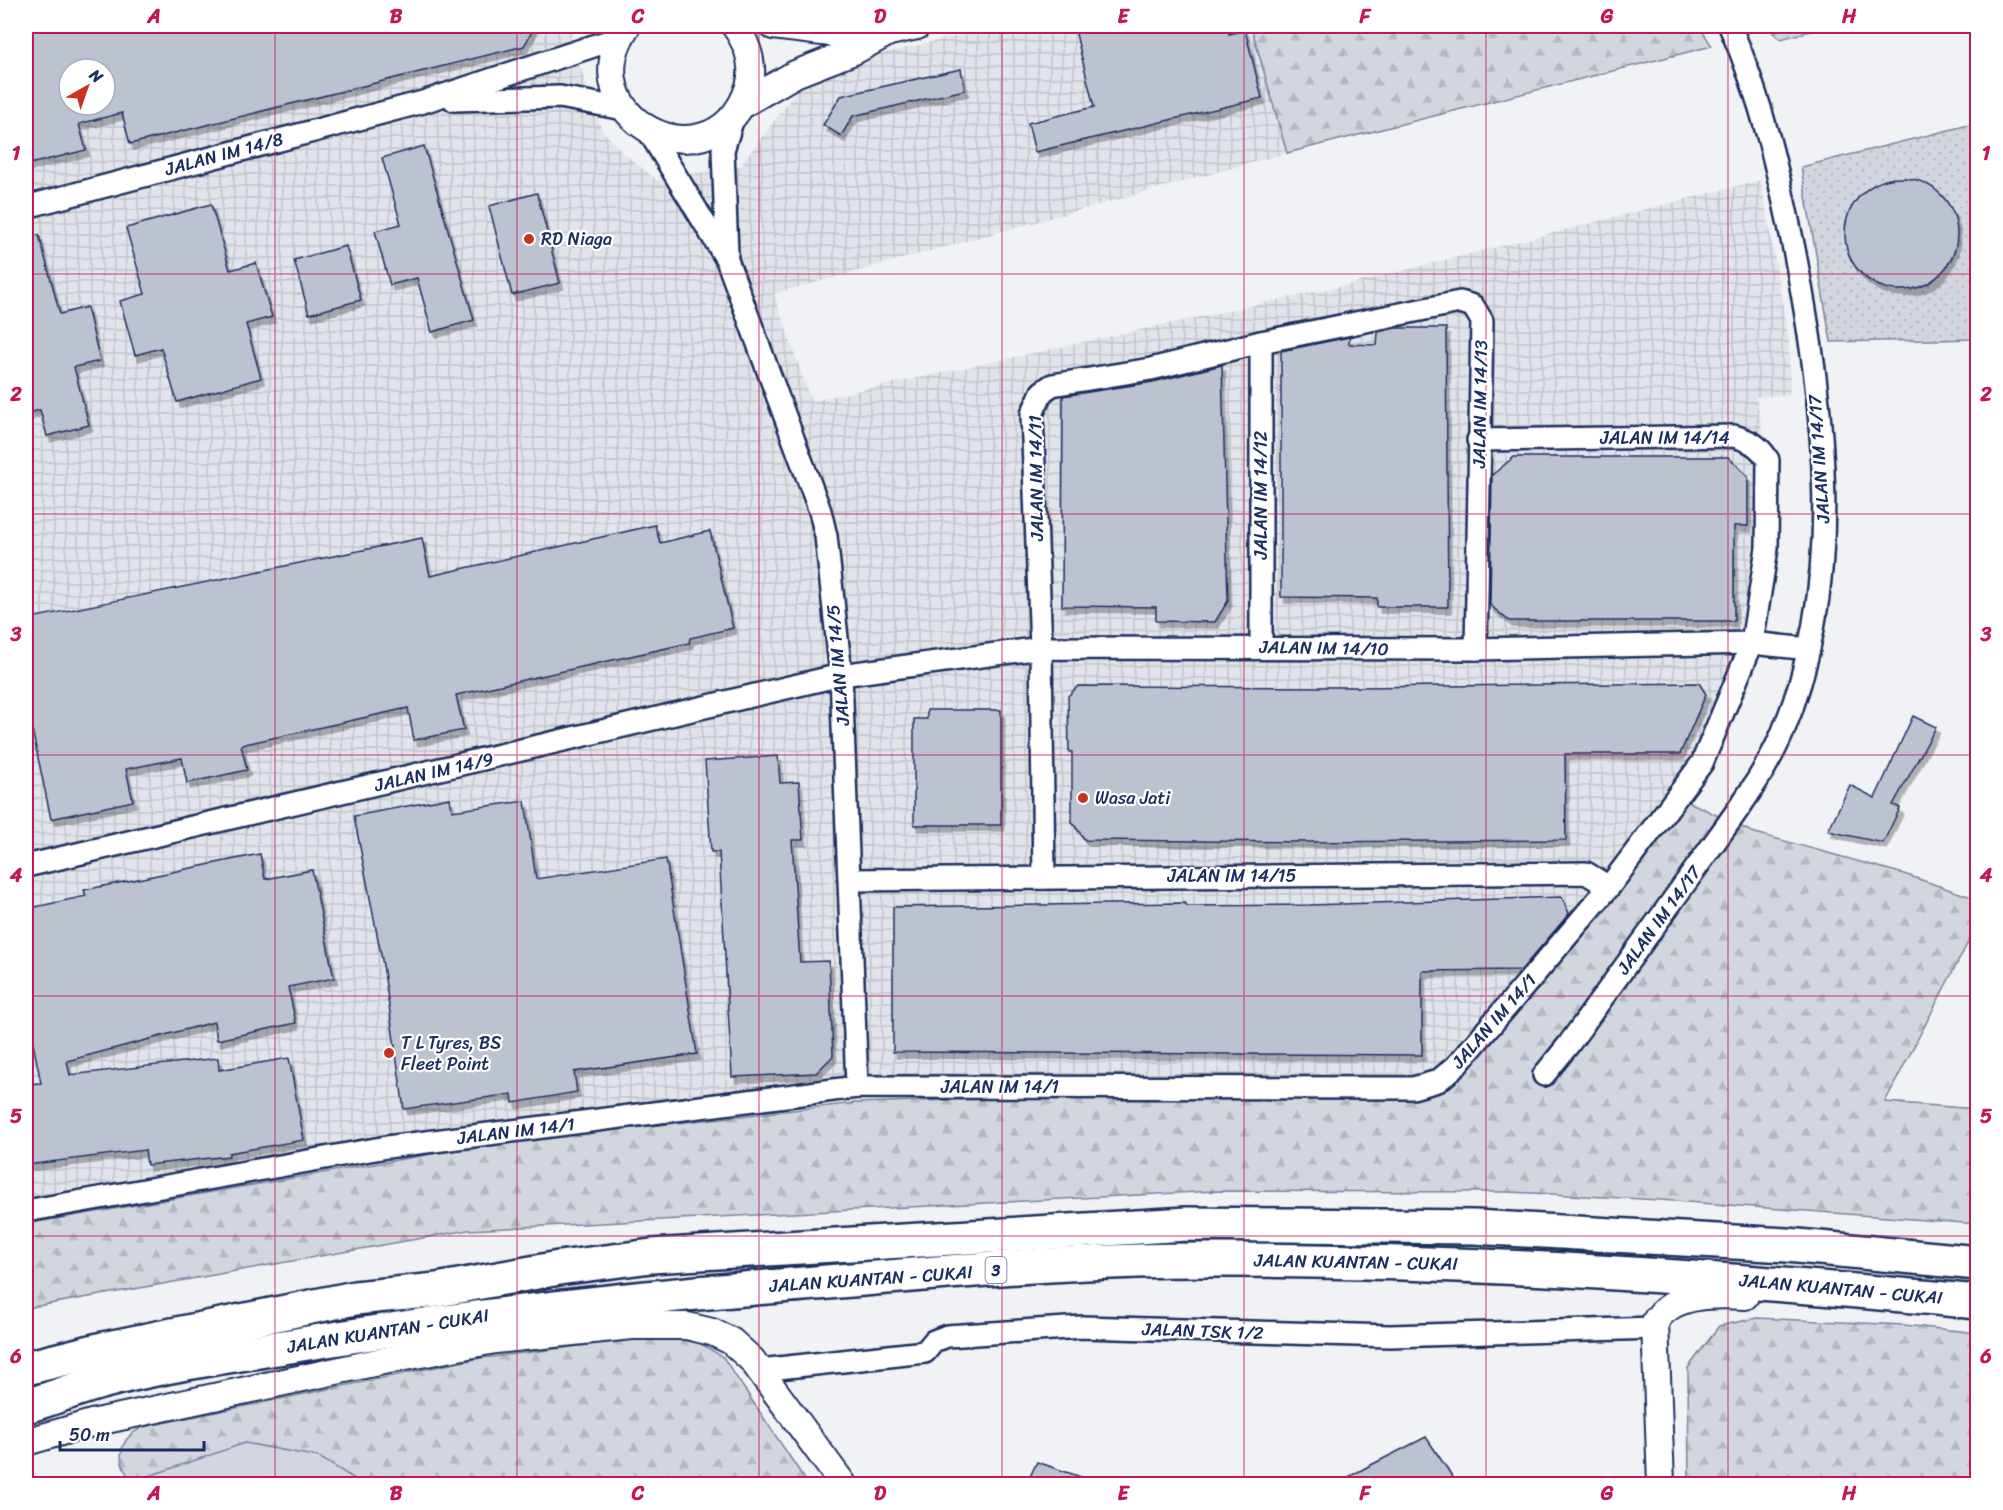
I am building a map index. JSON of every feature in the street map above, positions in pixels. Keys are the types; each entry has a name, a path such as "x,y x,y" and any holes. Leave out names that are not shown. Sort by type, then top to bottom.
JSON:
{"highway":[{"name":"JALAN KUANTAN - CUKAI","path":"26,1368 103,1349 355,1298 437,1290 559,1268 651,1256 1187,1224 1474,1227 1787,1245 1977,1263"},
{"name":"JALAN KUANTAN - CUKAI","path":"26,1406 100,1383 177,1365 474,1316 722,1291 925,1274 1111,1263 1214,1260 1479,1264 1755,1281 1977,1302"},
{"path":"26,1359 103,1349"}],"street":[{"path":"727,261 723,150 748,90 751,62 748,48 735,26"},
{"path":"773,26 831,33 886,30 889,32"},
{"path":"648,130 662,136 694,138 709,134 780,81 854,51 889,32 917,26"},
{"name":"JALAN IM 14/17","path":"1544,1075 1708,852 1766,765 1785,726 1809,649 1818,605 1825,519 1824,476 1803,296 1771,141 1748,68 1730,26"},
{"path":"621,30 612,62 612,78 624,109 648,130 727,261"},
{"name":"JALAN IM 14/8","path":"26,207 423,102 621,30"},
{"name":"JALAN IM 14/8","path":"423,102 560,97 624,109"},
{"name":"JALAN IM 14/5","path":"727,261 820,511 826,536 841,675 851,880 857,1087"},
{"name":"JALAN IM 14/13","path":"1261,342 1460,302 1473,306 1482,321 1478,440 1476,649"},
{"name":"JALAN IM 14/12","path":"1261,342 1261,647"},
{"name":"JALAN IM 14/11","path":"1041,648 1032,414 1042,392 1052,386 1151,369 1261,342"},
{"name":"JALAN IM 14/14","path":"1478,440 1734,436 1750,441 1762,449 1768,460 1767,548 1752,642"},
{"name":"JALAN IM 14/10","path":"841,675 1041,648 1476,649 1752,642 1809,649"},
{"name":"JALAN IM 14/1","path":"26,1211 387,1148 857,1087 1413,1088 1438,1081 1456,1066 1609,887 1702,763 1752,642"},
{"path":"1041,648 1044,878"},
{"name":"JALAN IM 14/9","path":"26,866 841,675"},
{"name":"JALAN IM 14/15","path":"851,880 1586,873 1609,887"},
{"path":"1661,1485 1654,1328 1659,1316 1672,1306 1684,1301 1721,1295 1831,1303 1977,1308"},
{"path":"26,1442 92,1423 378,1362 495,1340 632,1326 687,1326 712,1332 730,1341 752,1360 843,1485"},
{"name":"JALAN TSK 1/2","path":"759,1370 925,1352 934,1341 947,1336 1082,1327 1390,1336 1654,1328"}],"shaded area":[{"path":"26,26 577,26 570,38 602,130 623,153 657,180 740,166 799,88 813,76 843,63 1000,26 1251,26 1287,153 774,294 811,401 1343,286 1761,180 1789,341 1790,394 1756,397 1768,460 1752,643 1702,763 1438,1081 857,1087 26,1205"}],"green space":[{"path":"1251,26 1699,26 1712,46 1287,153"},
{"path":"1787,26 1829,26 1781,39 1773,33"},
{"path":"1977,123 1977,339 1831,342 1801,167"},
{"path":"1687,801 1752,832 1904,874 1977,899 1977,925 1885,1102 1977,1109 1977,1224 1661,1200 1510,1192 1215,1191 468,1230 26,1308 26,1224 490,1144 855,1103 1142,1094 1441,1091 1461,1076 1616,895"},
{"path":"1757,1318 1904,1325 1977,1333 1977,1484 1689,1484 1688,1368 1719,1326"},
{"path":"661,1336 693,1339 723,1357 808,1484 138,1484 129,1477 121,1460 125,1443 130,1436 148,1426 475,1359"},
{"path":"245,1443 319,1457 363,1484 126,1484"}],"building":[{"path":"26,26 535,26 524,46 130,144 122,113 117,114 117,57 57,57 57,117 106,117 79,124 86,150 26,165"},
{"path":"1074,26 1227,26 1229,34 1245,30 1262,98 1035,152 1028,123 1094,107"},
{"path":"961,69 965,90 853,116 841,136 823,125 841,96"},
{"path":"424,146 474,320 432,332 417,278 390,285 375,231 401,224 382,158"},
{"path":"1901,178 1922,182 1941,194 1953,213 1957,234 1953,255 1941,274 1922,286 1901,290 1880,286 1861,274 1849,255 1845,234 1849,213 1861,194 1880,182"},
{"path":"537,193 560,283 512,295 489,206"},
{"path":"211,204 230,270 256,263 272,317 246,324 261,378 177,402 161,348 135,355 120,301 145,294 126,228"},
{"path":"39,235 60,314 87,307 100,361 74,367 89,425 47,436 40,410 26,414 26,238"},
{"path":"346,246 361,300 309,314 294,260"},
{"path":"1396,328 1446,328 1448,607 1377,607 1377,598 1281,597 1281,351 1349,337 1349,344 1377,345 1378,332"},
{"path":"1222,365 1228,601 1215,622 1156,621 1156,607 1062,606 1063,396 1153,382"},
{"path":"1514,457 1728,457 1748,476 1748,526 1734,526 1734,621 1509,621 1490,605 1492,475"},
{"path":"655,525 660,543 710,531 733,628 690,638 689,643 456,695 464,730 414,740 408,708 241,745 247,770 187,783 182,758 126,769 133,801 51,819 26,701 26,619 422,538 430,576"},
{"path":"1699,683 1706,694 1680,754 1565,754 1566,840 1306,842 1085,840 1072,822 1072,752 1069,752 1068,696 1078,686 1358,687"},
{"path":"927,710 1001,710 1001,825 914,825 914,719 927,719"},
{"path":"1913,716 1936,727 1893,805 1900,808 1883,843 1828,831 1850,785 1875,798"},
{"path":"778,756 780,783 799,782 803,840 792,840 800,962 829,961 833,1056 816,1073 732,1077 719,852 711,852 705,761"},
{"path":"450,798 452,811 525,801 536,879 666,859 697,1054 574,1072 577,1092 513,1103 512,1094 404,1109 383,965 354,816"},
{"path":"260,854 265,879 312,870 334,978 288,987 296,1023 217,1040 214,1022 67,1061 70,1075 218,1058 219,1070 289,1058 304,1140 229,1153 229,1156 147,1165 145,1150 26,1165 26,1084 41,1083 26,1008 26,909 86,896 84,890"},
{"path":"1562,897 1569,914 1521,970 1422,971 1422,1055 893,1052 893,907 1185,903 1186,906 1310,905"},
{"path":"1426,1437 1458,1485 1334,1485 1367,1467"},
{"path":"1037,1462 1096,1482 1096,1485 1026,1485"}],"place":[{"name":"RD Niaga","path":"529,239"},
{"name":"Wasa Jati","path":"1083,798"},
{"name":"T L Tyres, BS Fleet Point","path":"389,1053"}]}
